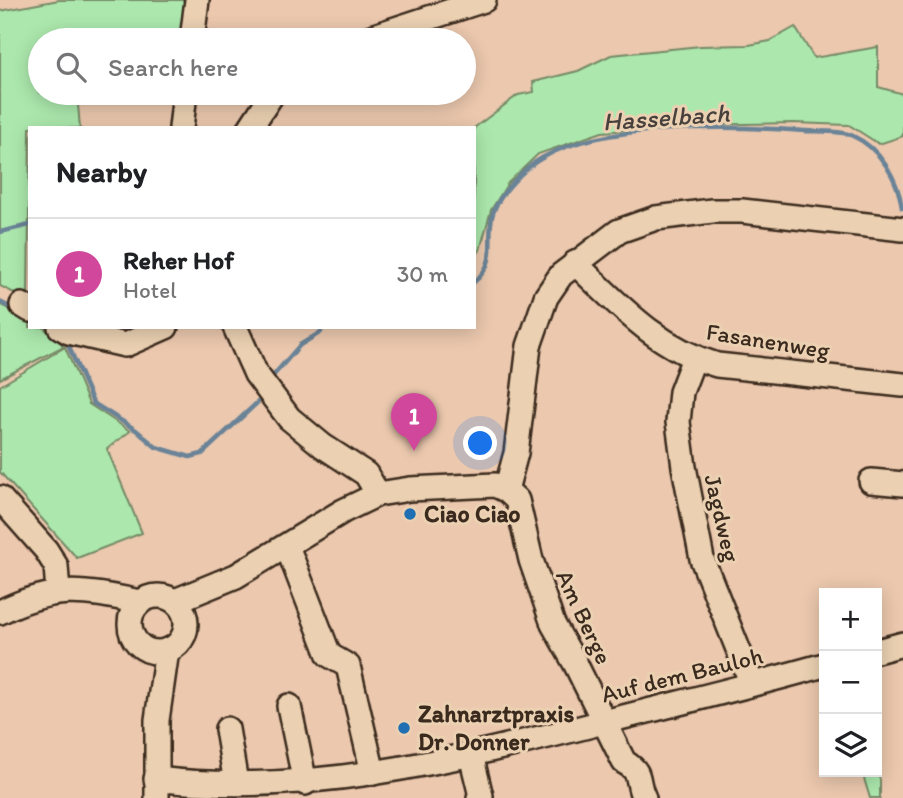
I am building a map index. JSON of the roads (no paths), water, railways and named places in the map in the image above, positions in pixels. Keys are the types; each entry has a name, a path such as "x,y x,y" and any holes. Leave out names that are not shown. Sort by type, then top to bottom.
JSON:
{"street":[{"path":"194,28 197,0"},
{"path":"393,28 452,5 484,0"},
{"path":"181,126 184,105"},
{"path":"251,126 265,105"},
{"path":"180,610 343,511 378,494 476,484 495,485 506,489 516,453 529,346 546,297 561,275 619,231 656,218 712,211 768,213 903,229"},
{"name":"Fasanenweg","path":"575,263 644,329 694,358 717,365 903,385"},
{"path":"64,329 125,345 161,329"},
{"path":"237,329 256,374 289,418 323,446 366,474 378,494"},
{"name":"Jagdweg","path":"694,358 681,392 678,422 684,467 702,559 752,684"},
{"path":"871,481 903,484"},
{"name":"Am Berge","path":"506,489 517,500 531,560 553,624 624,762 634,768 640,780 643,798"},
{"path":"0,498 46,550 56,566 63,592"},
{"path":"287,546 329,655 348,666 373,773"},
{"path":"0,612 41,595 87,591 134,612"},
{"path":"157,595 180,610 182,638 176,646 156,650 137,643 131,633 134,612 157,595"},
{"path":"882,650 903,645"},
{"path":"156,650 157,789"},
{"name":"Auf dem Bauloh","path":"157,789 182,782 305,783 471,755 819,666"},
{"path":"289,706 305,783"},
{"path":"228,729 236,783"},
{"path":"471,755 481,796 479,798"}],"waterway":[{"name":"Hasselbach","path":"476,280 487,266 491,222 496,205 513,182 542,158 568,146 633,132 743,128 848,134 863,141 879,156 892,176 902,208"},
{"path":"0,232 28,225"},
{"name":"Hasselbach","path":"0,302 17,311"},
{"name":"Hasselbach","path":"272,377 300,345 321,332"},
{"name":"Hasselbach","path":"66,340 93,403 136,430 156,447 190,457 202,454 259,401"}],"place":[{"name":"Reher Hof","path":"414,451"},
{"name":"Ciao Ciao","path":"410,514"},
{"name":"Zahnarztpraxis Dr. Donner","path":"404,728"}]}
